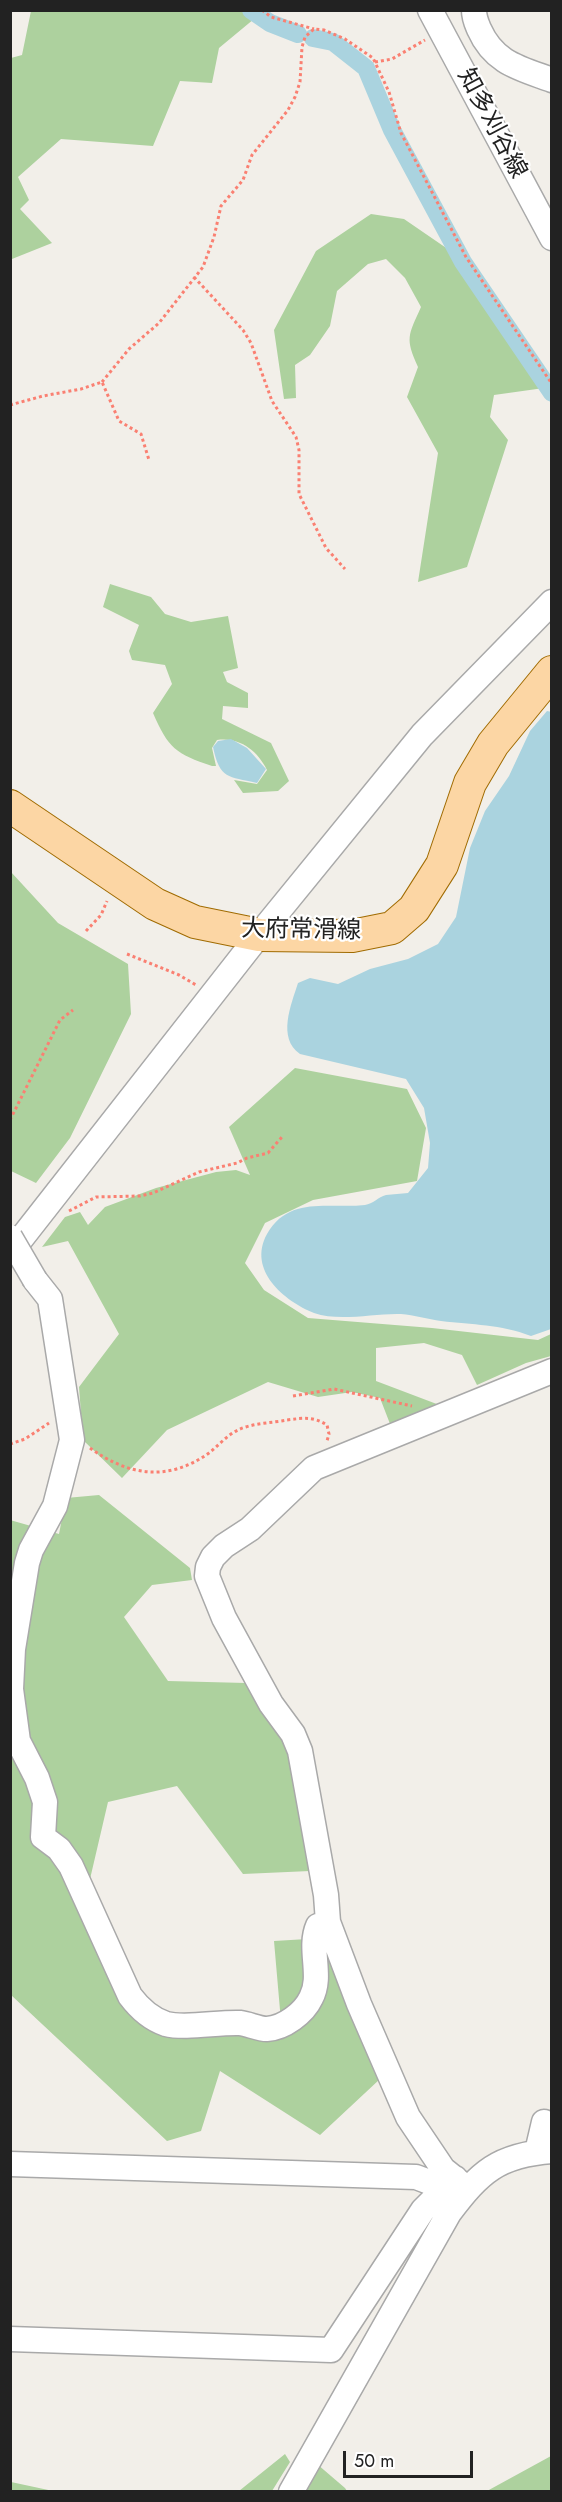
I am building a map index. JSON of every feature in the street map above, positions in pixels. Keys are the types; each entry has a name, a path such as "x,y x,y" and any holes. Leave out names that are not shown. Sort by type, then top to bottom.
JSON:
{"main road":[{"name":"大府常滑線","path":"10,806 155,904 195,922 259,935 351,936 392,928 414,909 442,865 470,783 493,744 546,683"}],"street":[{"path":"436,21 474,14 483,38 499,57 508,64 552,80"},
{"name":"知多刈谷線","path":"436,21 552,237"},
{"path":"10,1253 259,935 422,735 552,602"},
{"path":"10,1237 35,1280 50,1299 72,1440 55,1506 31,1550 27,1563 13,1649 11,1689 18,1741 37,1778 45,1802 43,1837 59,1849 71,1866 136,2005 154,2019 168,2024 234,2023 267,2029 286,2023 301,2012 312,1998 315,1984 313,1936 318,1926 328,1922"},
{"path":"456,2185 408,2116 359,2004 328,1922 326,1895 300,1751 293,1734 271,1704 224,1618 207,1576 208,1567 213,1557 224,1546 250,1529 314,1468 552,1371"},
{"path":"10,2339 331,2350 423,2210 456,2185 486,2170 506,2161 544,2151 544,2122"},
{"path":"10,2164 416,2177 456,2185"},
{"path":"291,2492 449,2213 456,2185"}],"path":[{"path":"262,10 271,17 324,30 345,39 373,58 388,92 400,133 466,258 552,384"},
{"path":"375,62 392,59 436,21"},
{"path":"10,405 102,382 129,349 159,322 203,267 214,237 221,206 243,180 252,155 288,110 295,97 300,82 302,47 305,37 314,29"},
{"path":"194,278 243,330 251,343 272,401 296,437 299,450 299,494 326,548 345,568"},
{"path":"102,382 119,421 141,434 149,459"},
{"path":"86,932 101,915 119,881"},
{"path":"127,954 179,975 201,988"},
{"path":"10,1120 60,1020 73,1010"},
{"path":"96,1197 140,1196 153,1193 199,1172 237,1163 268,1152 282,1137"},
{"path":"293,1396 334,1389 416,1407"},
{"path":"10,1444 25,1439 68,1410"},
{"path":"72,1440 124,1468 142,1472 161,1472 194,1462 239,1429 308,1417 327,1425 329,1434 327,1443 321,1448"}],"green space":[{"path":"31,11 256,11 260,14 219,48 212,83 180,81 153,146 61,139 18,177 29,200 20,209 52,243 12,259 11,58 22,55"},
{"path":"371,214 404,219 455,254 544,388 494,395 490,417 508,440 467,567 418,582 438,453 407,397 418,367 411,349 410,337 421,307 405,278 386,259 368,264 337,291 330,326 310,355 295,365 296,398 284,399 274,330 316,251"},
{"path":"110,584 151,597 165,614 191,622 228,616 238,668 223,672 227,682 248,693 248,708 223,706 222,719 271,743 289,781 278,791 243,793 234,780 257,784 267,770 253,751 240,743 217,740 212,748 216,766 212,766 181,753 169,742 153,713 172,684 165,665 132,660 129,651 139,625 103,607"},
{"path":"11,872 58,923 128,964 131,1014 70,1138 36,1183 11,1171"},
{"path":"295,1068 407,1089 426,1128 417,1181 313,1200 265,1223 245,1263 264,1290 308,1318 432,1328 538,1340 551,1334 551,1356 526,1363 477,1385 462,1355 424,1343 376,1348 376,1381 442,1406 392,1429 380,1398 352,1392 318,1397 268,1382 167,1430 122,1478 83,1440 79,1387 119,1334 68,1241 42,1247 65,1217 80,1212 88,1225 105,1207 156,1188 216,1172 236,1170 250,1175 229,1127"},
{"path":"99,1495 190,1568 192,1580 152,1585 124,1617 168,1681 246,1683 287,1747 310,1871 243,1874 177,1786 108,1802 83,1909 132,2011 282,2033 274,1941 324,1938 380,2079 320,2135 220,2071 201,2131 167,2141 11,1995 10,1520 59,1534 66,1498"},
{"path":"285,2454 290,2462 272,2491 239,2491"},
{"path":"551,2456 551,2491 487,2491"},
{"path":"317,2464 345,2488 347,2491 300,2492"},
{"path":"11,2482 53,2491 11,2491"}],"water":[{"path":"547,711 552,712 551,1329 531,1336 497,1327 406,1315 335,1317 314,1313 291,1301 272,1283 265,1272 262,1247 267,1234 276,1222 298,1209 311,1206 365,1205 386,1195 408,1193 428,1168 430,1143 424,1108 406,1079 300,1054 293,1047 287,1030 298,983 310,978 338,984 370,969 408,959 438,944 456,917 470,848 485,811 509,776 530,731"},
{"path":"231,739 247,748 266,769 257,783 227,775 219,766 213,747 218,741"}],"waterway":[{"path":"251,10 270,23 298,34"},
{"path":"313,38 333,42 366,68 392,130 463,262 552,393"}]}
